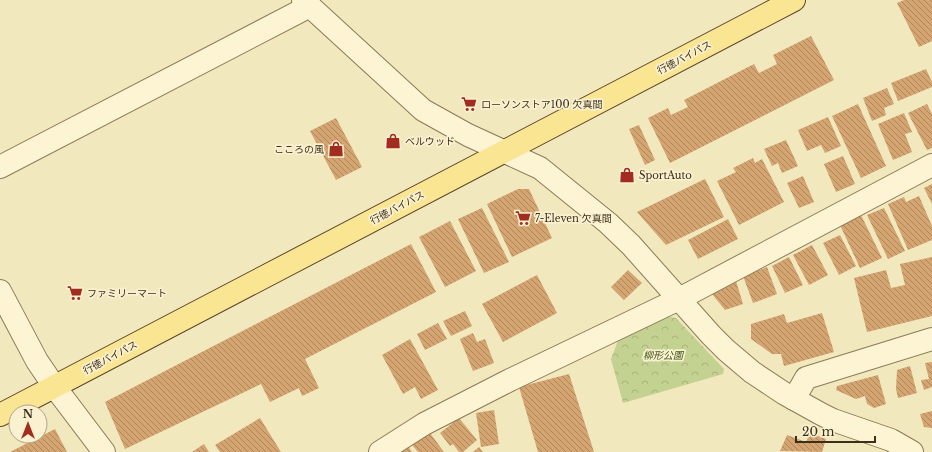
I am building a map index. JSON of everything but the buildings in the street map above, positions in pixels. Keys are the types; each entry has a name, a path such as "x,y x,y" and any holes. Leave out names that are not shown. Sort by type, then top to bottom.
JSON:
{"main road":[{"name":"行徳バイパス","path":"0,415 794,0"}],"street":[{"path":"0,167 306,3 423,110 468,135 540,168 608,223 631,245 726,350 765,381 833,420 885,438 912,452"},
{"path":"380,452 424,424 510,380 679,299 932,165"},
{"path":"0,291 37,361 104,452"},
{"path":"794,399 806,378 932,339"}],"green space":[{"name":"柳形公園","path":"666,316 676,318 724,369 723,374 623,403 611,359 619,338"}],"place":[{"name":"ローソンストア100 欠真間","path":"469,104"},
{"name":"ベルウッド","path":"393,141"},
{"name":"こころの風","path":"336,149"},
{"name":"SportAuto","path":"627,175"},
{"name":"7-Eleven 欠真間","path":"523,218"},
{"name":"ファミリーマート","path":"75,293"}]}
